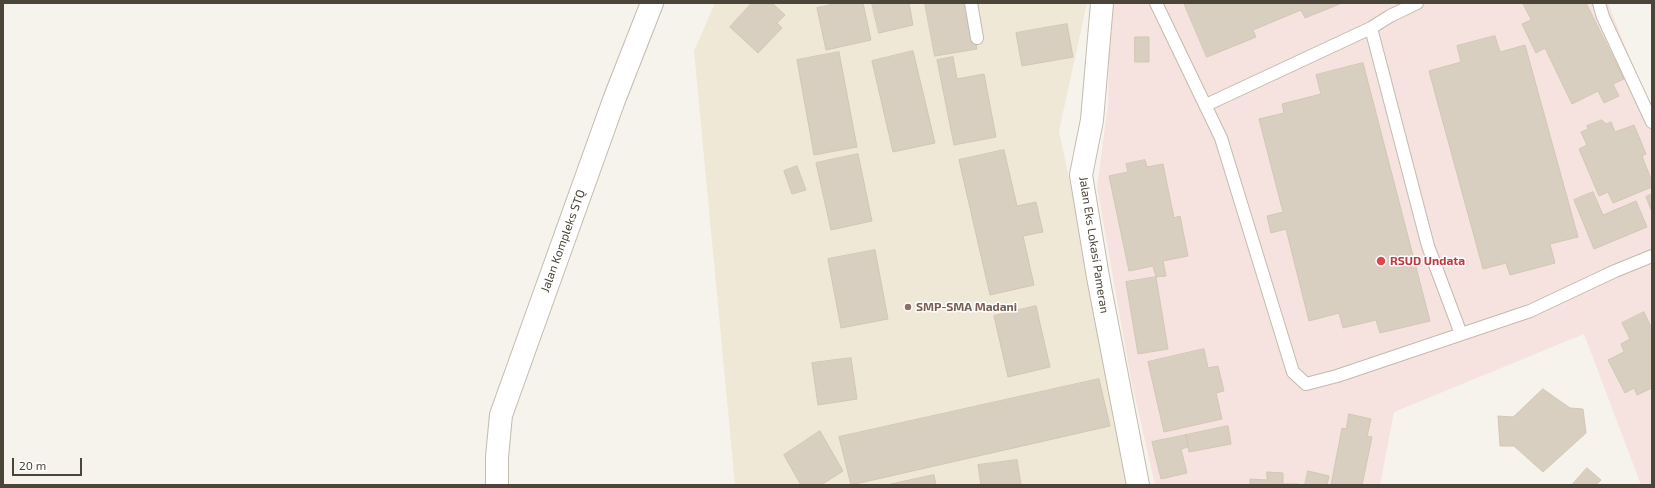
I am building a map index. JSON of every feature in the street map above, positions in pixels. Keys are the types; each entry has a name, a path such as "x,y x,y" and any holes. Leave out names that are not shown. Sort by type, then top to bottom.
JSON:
{"street":[{"name":"Jalan Kompleks STQ","path":"497,485 496,457 501,415 614,100 652,3"},
{"name":"Jalan Eks Lokasi Pameran","path":"1102,3 1092,120 1081,175 1098,277 1138,485"}],"lane":[{"path":"971,3 977,38"},
{"path":"1156,3 1221,138 1293,372 1306,384 1337,376 1530,311 1615,271 1652,256"},
{"path":"1206,105 1372,28 1390,16 1417,3"},
{"path":"1599,3 1603,17 1652,122"},
{"path":"1372,28 1428,246 1461,334"}],"shaded area":[{"name":"SMP-SMA Madani","path":"715,3 1087,3 1059,131 1134,485 735,485 694,51"},
{"name":"RSUD Undata","path":"1110,3 1608,3 1652,115 1652,485 1641,485 1584,334 1394,412 1380,485 1155,485 1131,379 1097,187 1108,105"}],"building":[{"path":"752,3 772,3 785,15 777,23 782,28 758,53 730,27"},
{"path":"839,3 863,3 871,40 826,50 817,8"},
{"path":"872,3 909,3 913,25 879,33"},
{"path":"925,3 969,3 977,49 935,56"},
{"path":"1184,3 1342,3 1305,18 1301,10 1253,30 1256,37 1207,57"},
{"path":"1523,3 1586,3 1624,79 1613,84 1619,96 1604,103 1598,91 1572,104 1545,48 1536,53 1522,24 1531,20"},
{"path":"1067,24 1073,57 1022,66 1016,33"},
{"path":"1495,36 1500,52 1525,45 1578,237 1550,244 1555,263 1510,275 1506,263 1483,269 1429,71 1461,62 1457,46"},
{"path":"1135,37 1149,37 1149,62 1135,62"},
{"path":"913,51 935,143 893,152 872,61"},
{"path":"839,52 857,147 814,155 797,60"},
{"path":"953,57 957,79 984,74 996,137 954,145 937,60"},
{"path":"1363,63 1430,321 1380,333 1376,320 1343,328 1339,313 1309,321 1286,229 1271,233 1267,216 1283,212 1259,119 1284,113 1282,104 1321,94 1316,75"},
{"path":"1602,120 1606,124 1611,122 1615,132 1634,125 1646,154 1642,156 1652,182 1652,187 1613,203 1608,192 1599,196 1579,149 1587,145 1581,132 1588,129 1587,126"},
{"path":"1004,150 1017,206 1036,202 1043,232 1023,236 1034,285 990,295 959,160"},
{"path":"858,154 872,221 831,230 816,163"},
{"path":"1145,160 1147,167 1163,164 1174,218 1180,216 1188,256 1163,261 1166,276 1156,277 1153,266 1129,271 1109,176 1128,172 1126,164"},
{"path":"797,166 806,190 792,194 784,171"},
{"path":"1593,192 1603,215 1636,201 1647,227 1594,249 1574,200"},
{"path":"1652,194 1652,212 1646,197"},
{"path":"875,250 888,319 841,328 828,259"},
{"path":"1156,277 1168,349 1138,354 1126,282"},
{"path":"1036,306 1050,367 1008,377 994,316"},
{"path":"1644,312 1652,329 1652,388 1637,395 1634,388 1625,393 1608,360 1624,352 1621,344 1630,339 1622,323"},
{"path":"1204,349 1208,368 1218,366 1224,391 1216,393 1222,419 1164,432 1148,362"},
{"path":"851,358 857,399 818,405 812,363"},
{"path":"1099,379 1110,426 851,485 839,437"},
{"path":"1543,389 1570,408 1583,409 1586,433 1543,472 1514,446 1500,446 1498,416 1513,417"},
{"path":"1349,414 1371,419 1367,436 1372,437 1362,485 1331,485 1342,428 1346,429"},
{"path":"1228,426 1231,444 1189,452 1186,435"},
{"path":"820,431 843,471 821,485 801,485 784,455"},
{"path":"1186,435 1188,447 1181,449 1187,473 1161,479 1152,442"},
{"path":"1017,460 1021,485 981,485 978,465"},
{"path":"1587,468 1601,480 1596,485 1572,485"},
{"path":"1308,471 1329,476 1327,485 1305,485"},
{"path":"1267,472 1283,473 1283,484 1298,485 1250,485 1250,479 1267,480"},
{"path":"934,475 936,485 887,485"}],"place":[{"name":"RSUD Undata","path":"1381,261"},
{"name":"SMP-SMA Madani","path":"908,307"}]}
